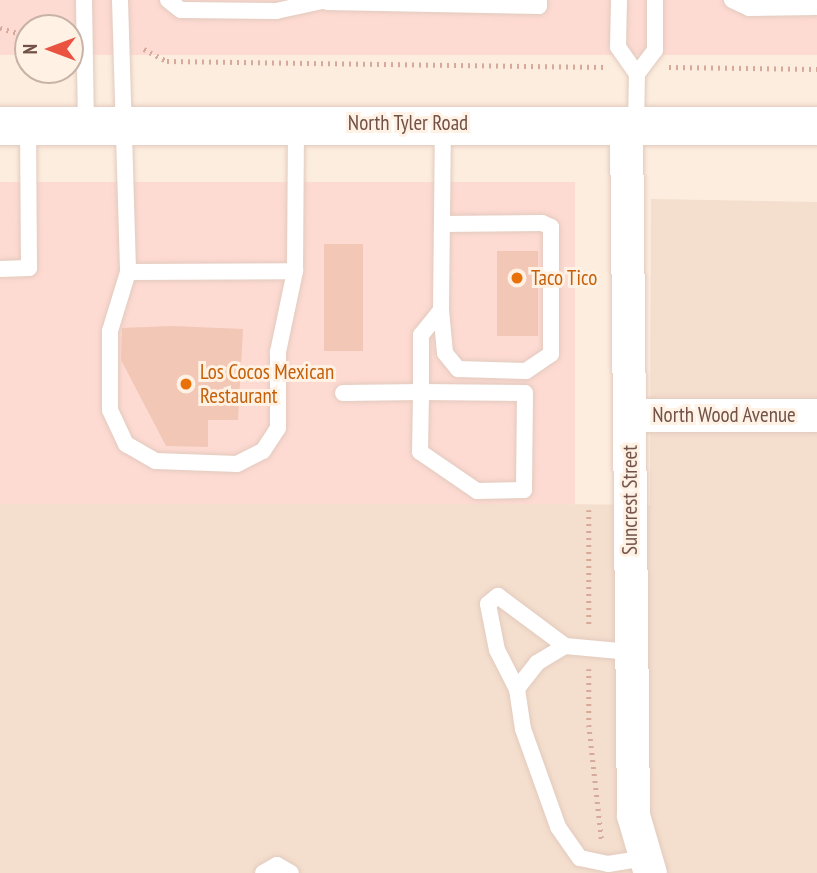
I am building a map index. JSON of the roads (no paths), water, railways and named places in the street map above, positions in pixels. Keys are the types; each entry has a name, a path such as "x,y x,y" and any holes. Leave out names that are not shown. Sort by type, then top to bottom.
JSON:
{"main road":[{"name":"North Tyler Road","path":"14,126 296,122 817,126"}],"street":[{"name":"Suncrest Street","path":"631,124 630,652 633,815 647,866"},
{"name":"North Wood Avenue","path":"631,415 817,415"}],"lane":[{"path":"84,0 86,126"},
{"path":"120,0 126,125 128,272 110,331 110,410 126,444 156,461 237,464 263,451 278,428 278,352 295,271 296,122"},
{"path":"168,0 181,10 212,5 276,5 327,1 538,6 539,0"},
{"path":"619,0 618,47 637,69"},
{"path":"631,124 637,69 655,50 655,0"},
{"path":"732,0 749,8 817,7"},
{"path":"442,224 541,223 551,227 551,354 526,371 458,369 445,353 441,310 443,124"},
{"path":"0,268 29,268 14,126"},
{"path":"128,272 295,271"},
{"path":"342,393 421,392 525,393 524,490 477,491 420,452 421,392 421,335 441,310"},
{"path":"630,652 565,646 498,596 488,604 497,650 517,690 523,729 558,827 580,858 608,864 647,866"},
{"path":"517,690 537,663 565,646"},
{"path":"263,873 278,864 291,873"}],"place":[{"name":"Taco Tico","path":"517,278"},
{"name":"Los Cocos Mexican Restaurant","path":"186,384"}]}
